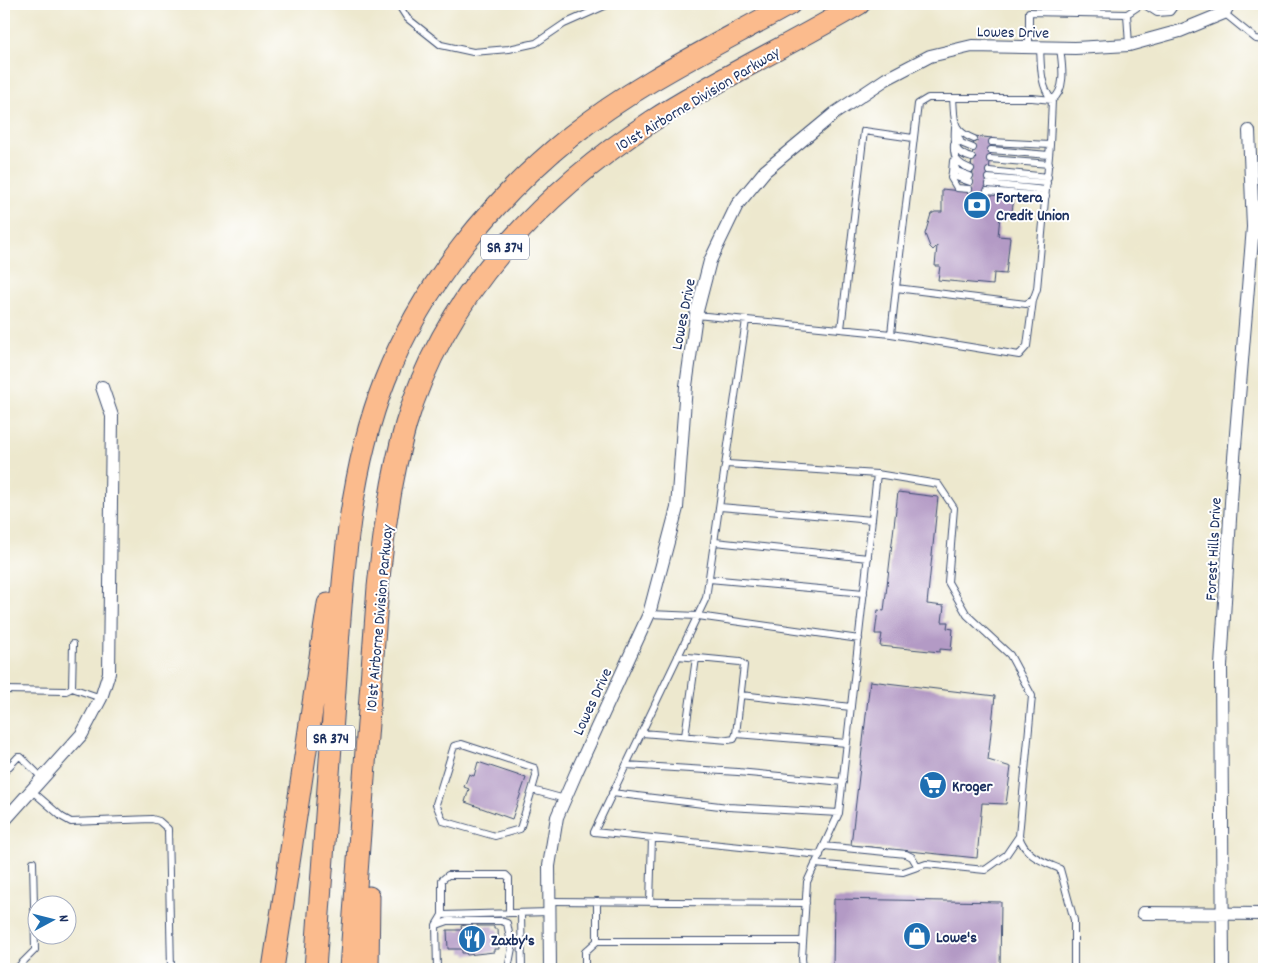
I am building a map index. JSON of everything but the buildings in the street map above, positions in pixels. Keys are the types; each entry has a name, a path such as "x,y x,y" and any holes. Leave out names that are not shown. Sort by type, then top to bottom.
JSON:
{"highway":[{"name":"101st Airborne Division Parkway","path":"315,969 337,651 352,507 372,422 385,380 400,349 444,272 473,233 508,193 571,136 641,88 790,4"},
{"name":"101st Airborne Division Parkway","path":"350,969 384,530 406,424 432,359 472,289 513,236 561,188 609,150 655,119 859,4"},
{"path":"273,969 328,602 352,507"},
{"path":"368,969 374,650"}],"street":[{"name":"Lowes Drive","path":"550,969 550,866 557,817 649,614 677,508 686,386 696,316 710,261 738,204 765,171 835,112 886,79 930,56 972,46 1060,48 1129,45 1180,31 1226,8"},
{"name":"Forest Hills Drive","path":"1223,969 1221,666 1232,470 1258,227 1249,131"},
{"path":"4,821 82,734 100,698 109,674 112,416 102,387"},
{"path":"1143,913 1264,914"}],"lane":[{"path":"398,4 407,18 441,45 474,52 509,49 536,43 564,24 609,4"},
{"path":"696,316 891,334 1019,355 1027,346 1033,300 1037,289 1050,155 1052,100 1045,92 1034,47 1029,12 1035,4"},
{"path":"1029,12 1127,14 1142,4 1157,14 1170,12 1176,4"},
{"path":"1226,8 1256,39 1264,40"},
{"path":"1127,14 1129,45"},
{"path":"891,334 918,104 928,98 1032,98 1052,100 1058,96 1061,89 1062,64 1060,48"},
{"path":"953,98 955,126 952,172 956,177 970,179 961,165 953,158"},
{"path":"955,126 960,134 974,139"},
{"path":"955,126 961,143 973,148"},
{"path":"841,329 864,130 913,138"},
{"path":"954,139 956,149 961,155 972,158"},
{"path":"992,142 1050,145"},
{"path":"991,150 1050,155"},
{"path":"990,159 1049,164"},
{"path":"989,171 1047,187"},
{"path":"1047,187 988,184 1047,187"},
{"path":"896,288 1026,304 1033,300"},
{"path":"746,320 706,598 594,832 820,855"},
{"path":"726,464 878,474 938,484 954,508 948,582 967,614 1010,655 1032,696 1018,836 1006,855 985,870 926,864 903,872 815,864"},
{"path":"803,969 807,882 839,813 878,474"},
{"path":"720,507 872,520"},
{"path":"715,542 868,558"},
{"path":"709,579 864,593"},
{"path":"649,614 698,616 859,639"},
{"path":"72,688 73,644"},
{"path":"642,733 734,739 744,665 740,662 678,656"},
{"path":"685,736 696,658"},
{"path":"4,690 66,691 72,688 100,698"},
{"path":"740,695 851,707"},
{"path":"736,734 847,744"},
{"path":"462,744 535,768 536,776 532,790 520,829 495,836 443,821 436,804 454,746 462,744"},
{"path":"4,772 18,757 21,757 42,778"},
{"path":"626,765 738,772 843,782"},
{"path":"31,790 62,818 72,822 152,819 166,826 168,829 171,969"},
{"path":"532,790 565,798"},
{"path":"612,793 728,807 839,813"},
{"path":"1018,836 1021,843 1032,856 1060,869 1074,920 1074,969"},
{"path":"650,902 652,838"},
{"path":"824,846 906,854 912,857 918,867"},
{"path":"16,969 35,950 33,862"},
{"path":"437,969 436,925 442,915 442,880 448,875 506,875 509,878 509,913"},
{"path":"597,901 597,941"},
{"path":"442,915 520,913 597,901 806,903"},
{"path":"520,913 522,969"},
{"path":"436,925 448,921 501,921 507,923 512,948 508,969"},
{"path":"585,969 585,952 597,941 803,941"}],"place":[{"name":"Fortera Credit Union","path":"977,205"},
{"name":"Kroger","path":"933,785"},
{"name":"Lowe's","path":"917,936"},
{"name":"Zaxby's","path":"472,939"}]}
